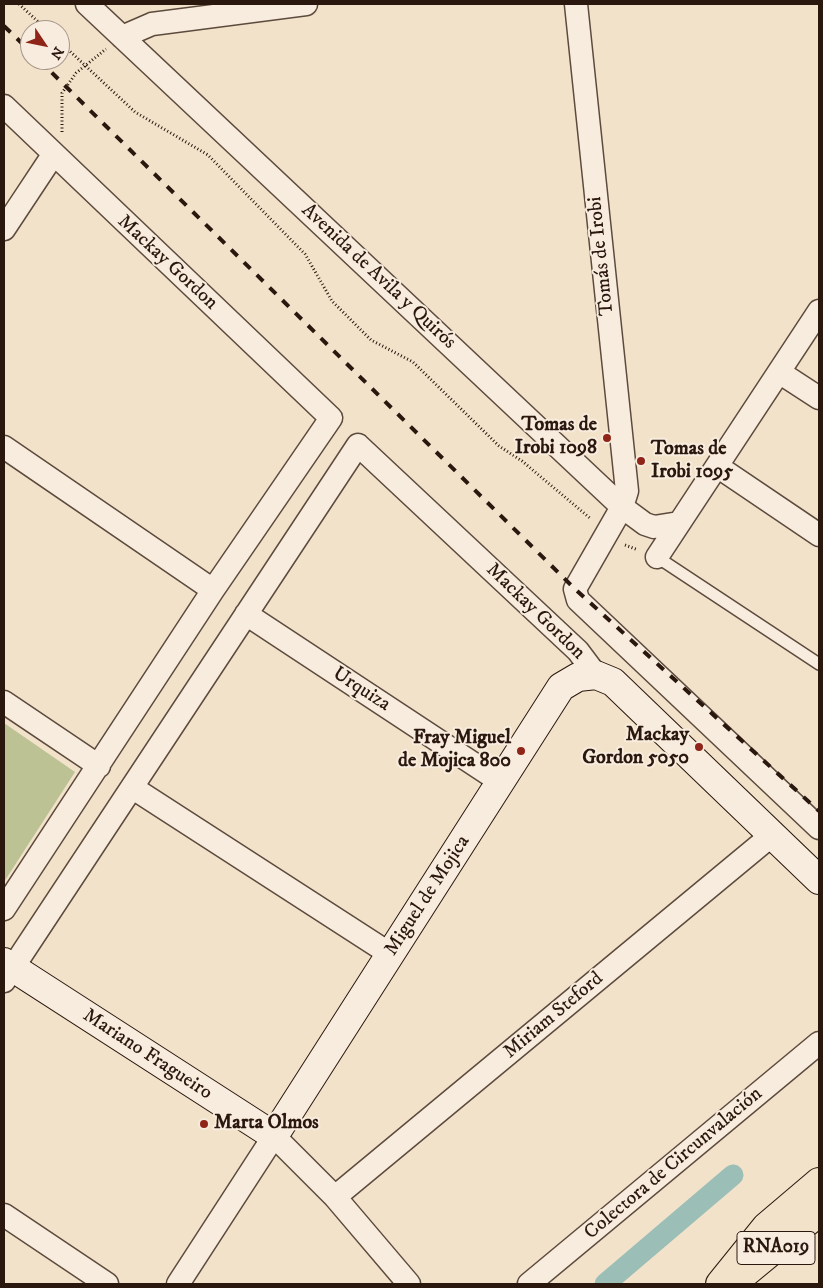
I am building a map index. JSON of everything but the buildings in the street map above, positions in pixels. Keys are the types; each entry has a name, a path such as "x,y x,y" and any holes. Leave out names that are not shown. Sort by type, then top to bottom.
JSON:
{"highway":[{"path":"720,1284 766,1227 819,1182"},
{"name":"RNA019","path":"732,1284 819,1212"}],"main road":[{"name":"Miguel de Mojica","path":"274,1136 561,687 578,677 596,675"},
{"name":"Mackay Gordon","path":"596,675 613,682 819,880"},
{"name":"Mariano Fragueiro","path":"7,971 274,1136"}],"street":[{"name":"Avenida de Avila y Quirós","path":"88,4 622,507 645,524 654,527 680,523"},
{"path":"122,37 152,24 306,4"},
{"name":"Tomás de Irobi","path":"576,4 627,491 622,507 575,589 578,600 819,828"},
{"name":"Mackay Gordon","path":"4,106 53,155 330,418 214,590"},
{"path":"4,229 53,155"},
{"path":"657,558 819,311"},
{"path":"779,372 819,398"},
{"name":"Mackay Gordon","path":"246,614 358,445 580,653 596,675"},
{"path":"4,447 214,590 4,908"},
{"path":"717,466 819,535"},
{"path":"7,971 133,788 246,614"},
{"name":"Urquiza","path":"246,614 501,782"},
{"path":"580,653 604,625"},
{"path":"4,702 98,766"},
{"path":"133,788 390,954"},
{"name":"Miriam Steford","path":"335,1197 772,834"},
{"name":"Colectora de Circunvalación","path":"529,1284 819,1043"},
{"path":"178,1284 274,1136"},
{"name":"Mariano Fragueiro","path":"274,1136 335,1197 408,1284"},
{"path":"4,1215 107,1284"}],"lane":[{"path":"657,558 819,664"}],"path":[{"path":"19,4 36,20"},
{"path":"53,155 62,134 62,93 84,65 122,37"},
{"path":"70,52 135,112 208,155 305,254 332,301 371,340 413,362 499,446 522,461 620,544 657,558"}],"green space":[{"path":"4,723 75,772 4,882"}],"waterway":[{"path":"605,1284 733,1175"}],"railway":[{"path":"4,26 20,41"},
{"path":"49,70 575,589 819,811"}],"place":[{"name":"Tomas de Irobi 1098","path":"607,438"},
{"name":"Tomas de Irobi 1095","path":"641,461"},
{"name":"Mackay Gordon 5050","path":"699,747"},
{"name":"Fray Miguel de Mojica 800","path":"521,751"},
{"name":"Marta Olmos","path":"204,1124"}]}
